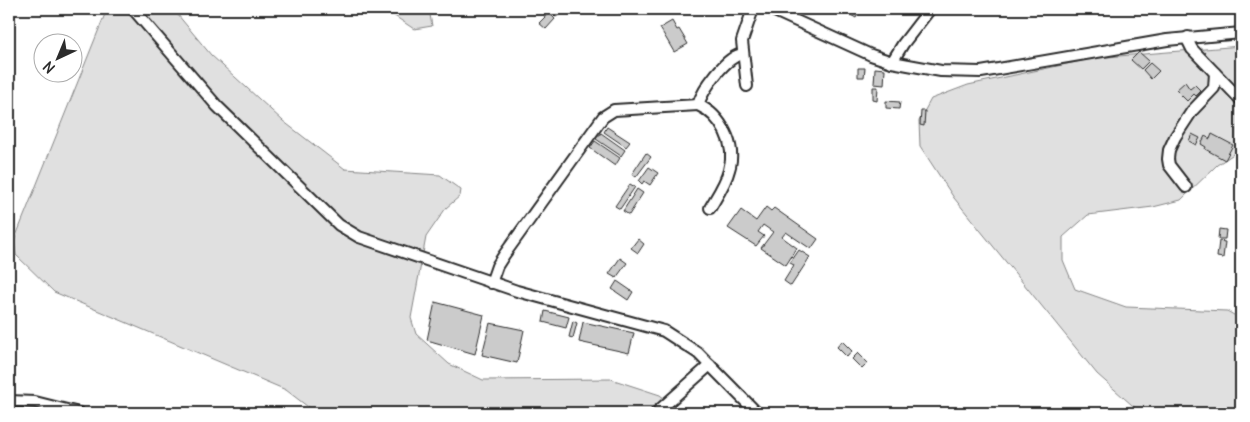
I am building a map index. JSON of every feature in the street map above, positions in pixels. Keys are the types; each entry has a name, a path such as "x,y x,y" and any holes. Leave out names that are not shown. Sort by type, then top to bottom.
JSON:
{"street":[{"path":"133,9 216,106 340,225 360,237 517,291 664,331 698,353 757,413"},
{"path":"747,86 743,35 753,9"},
{"path":"770,9 871,55 892,62 941,71 981,72 1188,37 1241,33"},
{"path":"892,62 903,44 930,9"},
{"path":"1188,37 1190,47 1241,100"},
{"path":"698,105 706,89 724,65 734,56 743,54"},
{"path":"1186,187 1170,165 1168,159 1169,150 1174,137 1192,111 1214,88 1213,80 1215,73"},
{"path":"491,282 497,266 504,255 596,125 607,113 620,110 698,105 715,117 726,134 730,147 729,171 710,208"},
{"path":"656,413 710,365"},
{"path":"9,401 35,402 79,413"}],"shaded area":[{"path":"107,9 173,9 211,55 283,121 345,169 440,175 461,190 460,196 446,208 426,237 411,318 416,334 449,364 483,380 611,379 660,395 683,413 316,413 286,390 54,292 16,255 14,241 78,82 82,82 82,71"},
{"path":"384,9 429,9 432,26 414,29"},
{"path":"1241,46 1241,149 1217,165 1181,200 1153,207 1088,215 1063,237 1063,260 1075,289 1126,307 1227,311 1241,319 1241,413 1141,413 1097,374 954,198 920,146 919,121 931,99 968,85 1095,58"}],"building":[{"path":"555,9 567,9 556,17 552,11"},
{"path":"840,9 861,9 856,18"},
{"path":"549,13 555,19 546,29 539,23"},
{"path":"672,21 688,44 674,52 660,28"},
{"path":"1139,52 1149,61 1141,69 1131,60"},
{"path":"1150,63 1159,71 1151,79 1143,70"},
{"path":"858,68 865,68 864,77 858,77"},
{"path":"875,68 885,69 884,85 874,84"},
{"path":"1185,82 1190,89 1195,85 1201,91 1196,96 1194,94 1187,101 1176,90"},
{"path":"873,87 878,87 877,101 873,100"},
{"path":"886,101 900,102 899,109 886,108"},
{"path":"921,111 925,111 924,126 920,125"},
{"path":"607,127 630,142 626,147 604,132"},
{"path":"601,133 625,150 621,156 596,139"},
{"path":"1192,134 1200,138 1196,145 1189,141"},
{"path":"1212,134 1233,145 1225,160 1205,149 1206,147 1201,144 1205,136 1210,139"},
{"path":"595,141 620,158 615,166 590,148"},
{"path":"646,153 651,157 636,177 632,174"},
{"path":"649,167 658,173 650,185 644,181 642,184 639,181"},
{"path":"630,184 635,187 620,209 615,206"},
{"path":"637,189 643,193 629,215 623,211"},
{"path":"766,207 771,211 774,208 818,239 811,249 786,232 782,237 797,248 786,265 761,248 773,232 763,225 758,232 764,236 756,246 728,228 741,210 756,221"},
{"path":"1219,229 1226,230 1225,239 1218,239"},
{"path":"638,239 644,244 638,253 631,248"},
{"path":"1219,241 1225,242 1223,258 1217,257"},
{"path":"799,250 810,257 791,286 784,281 794,265 790,263"},
{"path":"620,258 627,263 616,278 609,274"},
{"path":"617,281 633,292 628,300 612,289"},
{"path":"435,302 484,315 475,354 427,340"},
{"path":"545,311 569,317 566,328 543,322"},
{"path":"573,321 577,323 573,338 569,337"},
{"path":"583,322 634,333 629,353 579,342"},
{"path":"490,323 524,330 517,363 482,355"},
{"path":"842,341 852,351 847,357 837,347"},
{"path":"858,353 868,363 862,369 852,359"}]}
